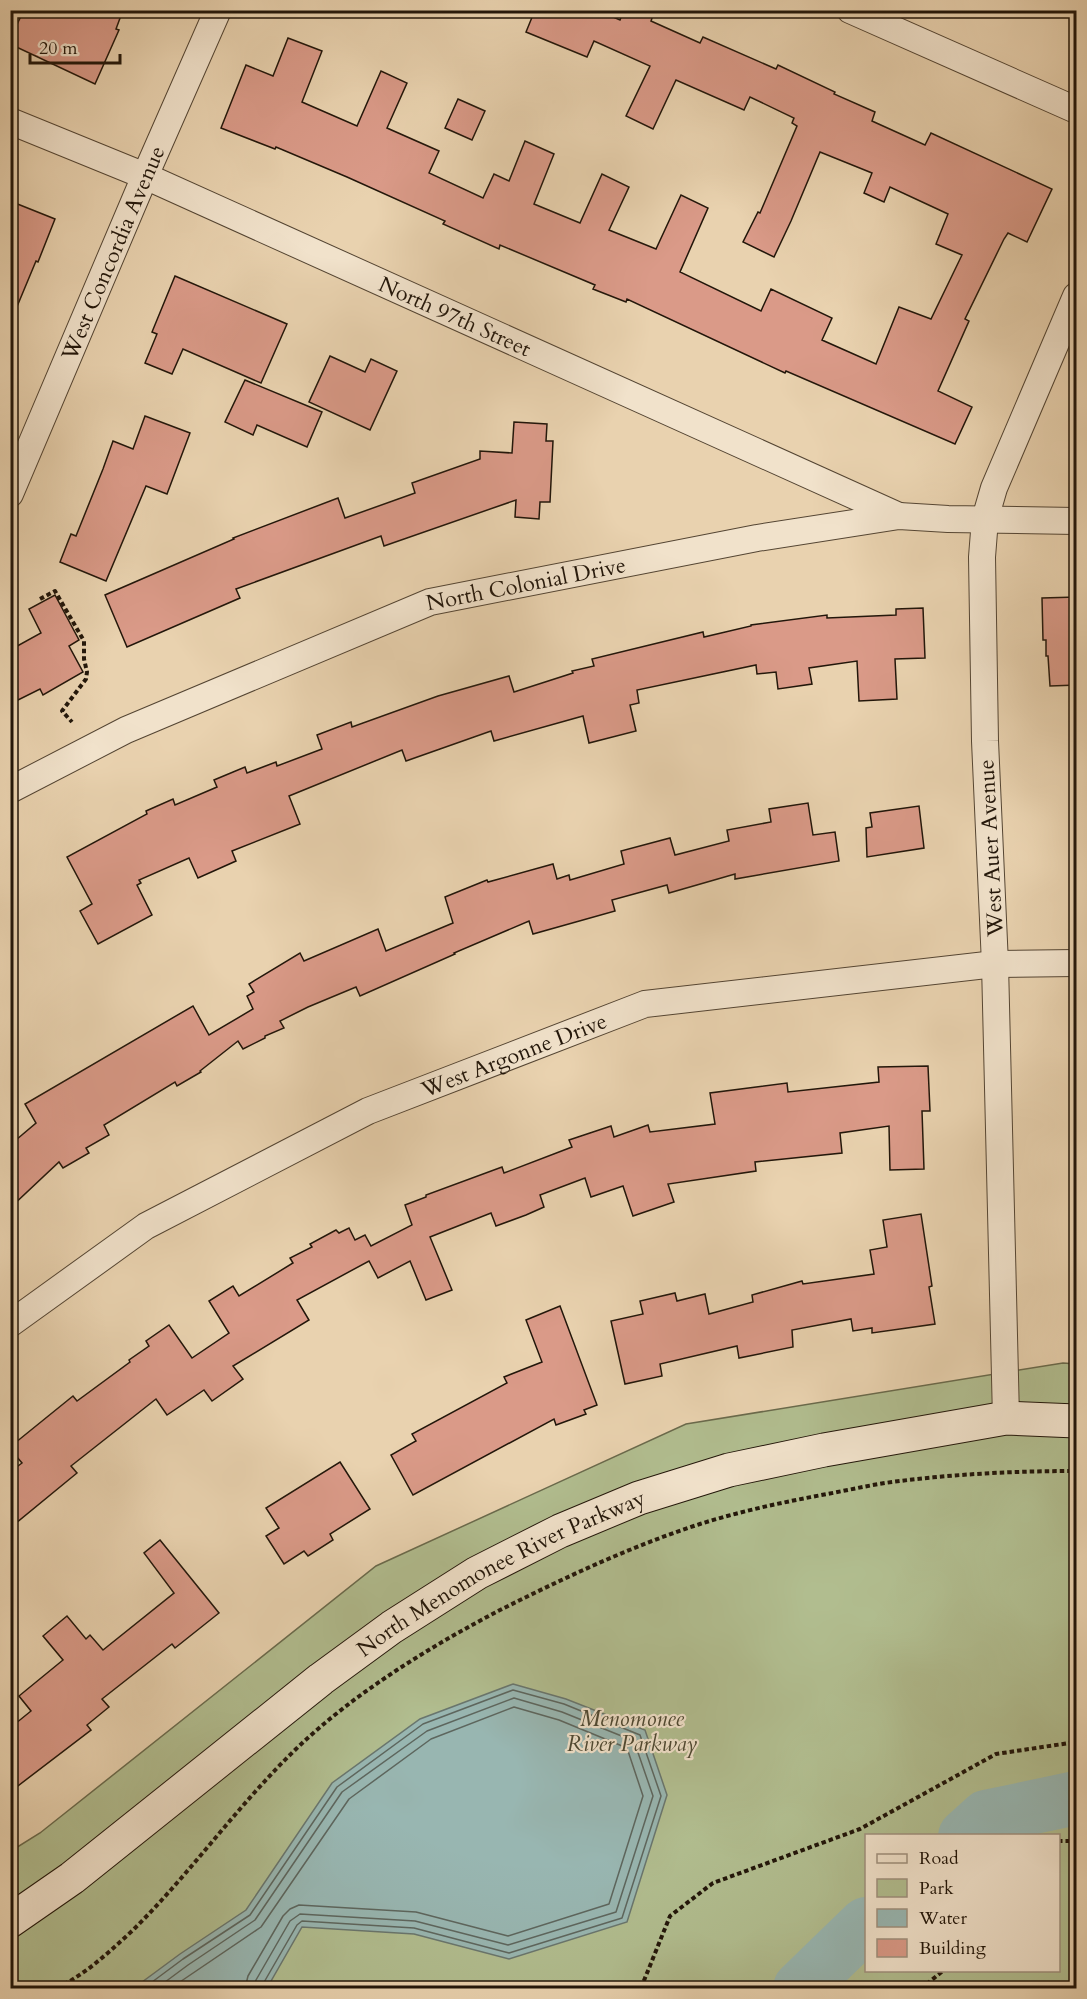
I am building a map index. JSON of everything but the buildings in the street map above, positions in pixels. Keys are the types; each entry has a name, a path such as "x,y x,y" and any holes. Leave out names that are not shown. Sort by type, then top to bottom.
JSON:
{"street":[{"name":"West Concordia Avenue","path":"10,494 218,10"},
{"path":"850,10 1077,110"},
{"name":"North 97th Street","path":"10,121 145,176 899,516"},
{"name":"West Auer Avenue","path":"1006,1418 995,963 985,741 982,557 985,519 994,488 1077,296"},
{"name":"North Colonial Drive","path":"10,790 126,730 430,602 757,538 899,516 1077,521"},
{"name":"West Argonne Drive","path":"10,1324 146,1226 368,1111 645,1004 995,963 1077,963"},
{"name":"North Menomonee River Parkway","path":"10,1921 72,1878 321,1679 392,1627 477,1573 560,1531 639,1498 729,1470 824,1450 1006,1418 1077,1421"}],"path":[{"path":"40,599 55,591 84,641 86,679 62,711 72,722"},
{"path":"57,1989 103,1958 150,1913 268,1777 298,1747 345,1706 450,1636 535,1593 639,1547 700,1524 771,1505 892,1482 1011,1472 1077,1471"},
{"path":"641,1989 670,1916 713,1883 860,1830 996,1754 1077,1742"},
{"path":"1060,1841 1077,1841"},
{"path":"912,1989 928,1983 943,1972"}],"green space":[{"name":"Menomonee River Parkway","path":"1063,1363 1076,1364 1076,1988 11,1988 11,1851 40,1833 376,1566 686,1424"}],"water":[{"path":"513,1684 566,1699 645,1730 667,1795 627,1922 509,1959 414,1934 302,1927 267,1988 134,1988 246,1910 332,1783 420,1719"}],"waterway":[{"path":"967,1834 986,1817 1076,1798"},
{"path":"800,1988 865,1925"}]}
